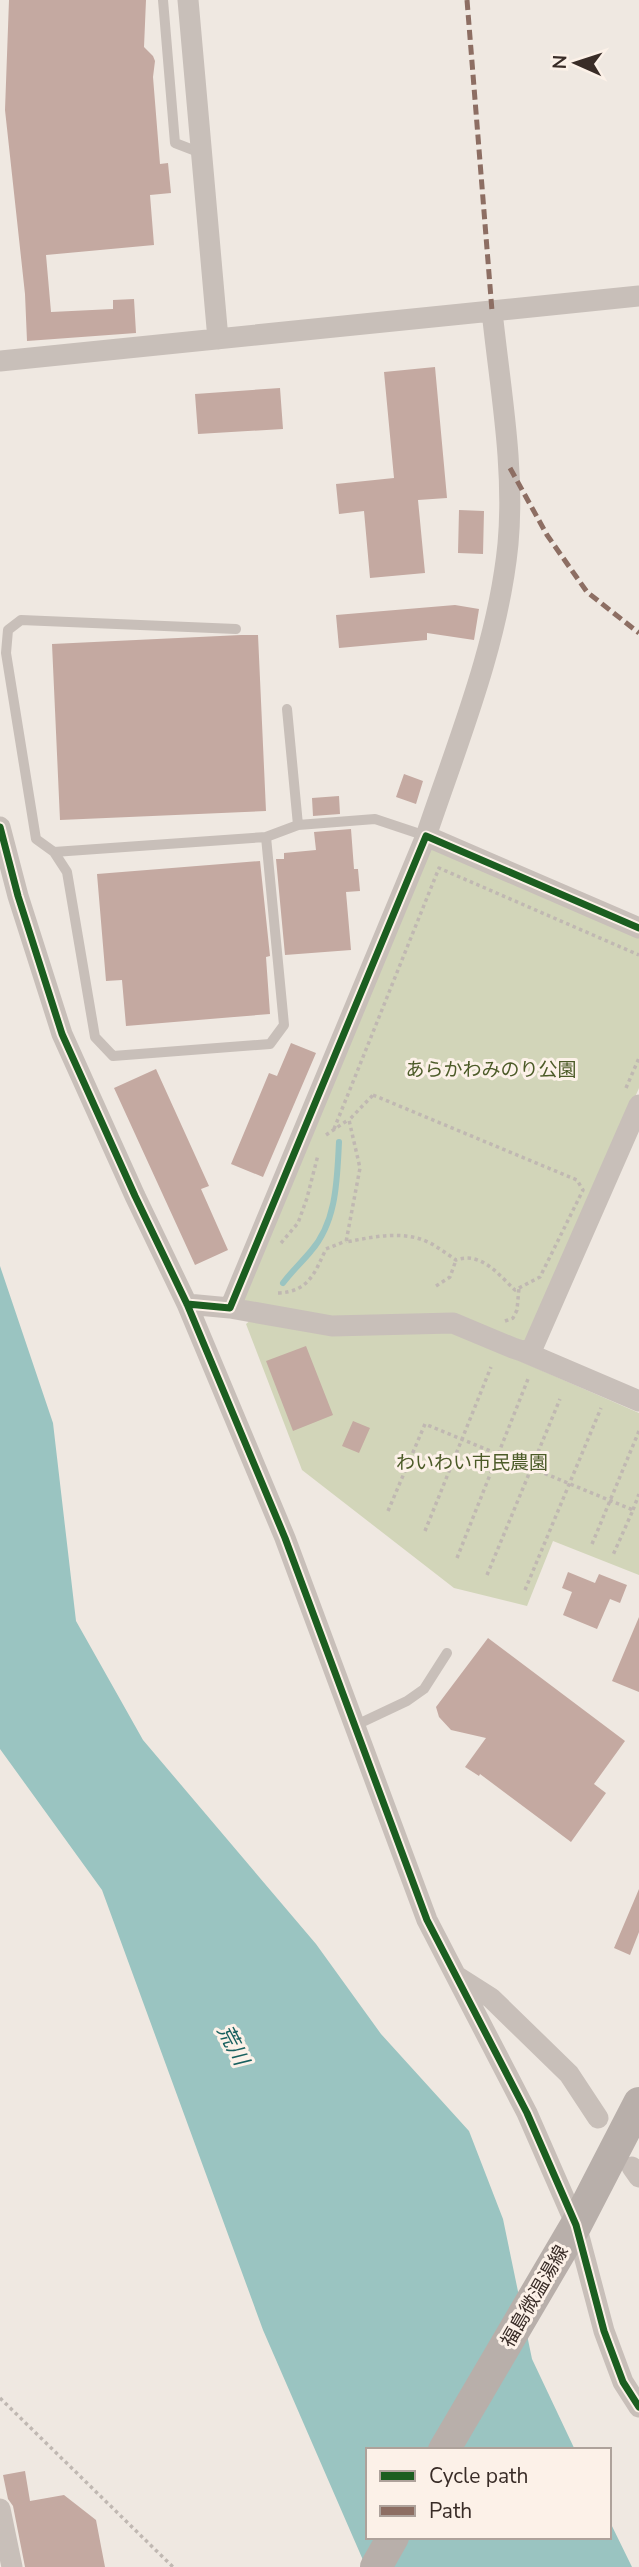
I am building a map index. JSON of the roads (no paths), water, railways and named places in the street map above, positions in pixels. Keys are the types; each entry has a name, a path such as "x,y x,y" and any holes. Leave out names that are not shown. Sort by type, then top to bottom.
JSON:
{"main road":[{"name":"福島微温湯線","path":"445,2448 576,2225 639,2103"},
{"path":"376,2567 392,2539"}],"street":[{"path":"188,0 218,339"},
{"path":"0,361 639,296"},
{"path":"230,1308 426,836 484,666 508,544 510,468 492,311"},
{"path":"0,827 18,896 62,1034 187,1304 285,1538 427,1920 527,2113 576,2225 604,2331 623,2382 639,2407"},
{"path":"426,836 639,928"},
{"path":"522,1350 532,1349 544,1327 639,1105"},
{"path":"187,1304 230,1308 332,1325 453,1323 639,1401"},
{"path":"455,1975 491,1998 569,2074 598,2118"},
{"path":"0,2509 12,2567"}],"lane":[{"path":"163,0 175,143 201,153"},
{"path":"236,629 21,620 8,630 6,653 36,839 54,852 67,872 95,1037 113,1056 270,1044 285,1025 266,837"},
{"path":"287,709 298,825"},
{"path":"54,852 266,837 298,825 375,819 426,836"},
{"path":"355,1726 407,1701 424,1689 447,1653"}],"water":[{"name":"荒川","path":"0,1266 53,1423 76,1621 143,1740 316,1944 381,2034 469,2131 503,2219 532,2359 574,2448 366,2448 366,2539 611,2539 611,2524 632,2567 366,2567 263,2330 102,1890 0,1749"}],"waterway":[{"path":"283,1283 311,1251 326,1227 334,1199 339,1142"}],"park label":[{"name":"あらかわみのり公園","path":"491,1069"},
{"name":"わいわい市民農園","path":"472,1462"}]}
